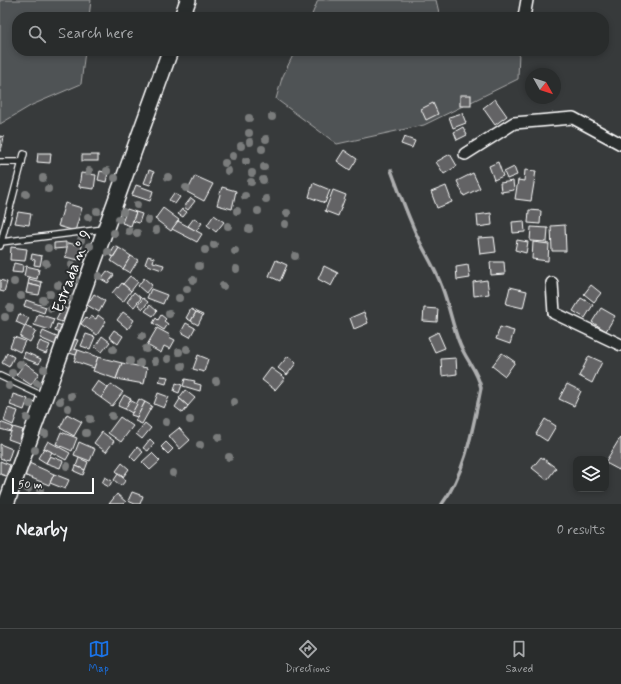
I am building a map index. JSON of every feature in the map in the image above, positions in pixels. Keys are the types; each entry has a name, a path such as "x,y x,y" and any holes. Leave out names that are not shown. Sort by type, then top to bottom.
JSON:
{"main road":[{"path":"184,12 188,0"},
{"name":"Estrada nº 9","path":"6,504 168,56"}],"street":[{"path":"525,12 527,0"},
{"path":"465,154 514,123 573,118 621,144"},
{"path":"552,283 554,313 621,345"}],"lane":[{"path":"24,154 1,244 106,229"},
{"path":"0,162 22,162"},
{"path":"0,376 45,398"}],"shaded area":[{"path":"0,0 91,0 90,12 12,12 12,56 84,56 81,84 32,105 0,124"},
{"path":"318,0 436,0 439,12 313,12"},
{"path":"293,56 519,56 518,79 424,125 337,144 276,99 282,78"}],"building":[{"path":"460,95 471,95 471,106 460,106"},
{"path":"495,99 507,116 495,125 483,108"},
{"path":"433,103 438,114 426,120 421,109"},
{"path":"462,113 466,123 453,128 449,117"},
{"path":"463,127 467,135 457,140 454,132"},
{"path":"0,136 4,137 1,151 0,151"},
{"path":"404,137 415,141 412,148 401,144"},
{"path":"344,150 357,159 350,170 337,161"},
{"path":"38,153 51,153 50,163 37,162"},
{"path":"450,154 457,166 444,174 436,162"},
{"path":"82,155 98,155 98,161 82,161"},
{"path":"498,162 503,176 494,180 489,166"},
{"path":"514,167 517,175 507,179 504,172"},
{"path":"149,170 154,172 150,185 144,183"},
{"path":"525,170 536,171 531,201 515,199 518,180 524,181"},
{"path":"100,171 108,173 106,182 98,180"},
{"path":"81,173 96,175 94,189 79,187"},
{"path":"473,173 480,188 464,196 457,181"},
{"path":"195,176 213,184 204,201 187,192"},
{"path":"513,181 514,190 501,192 500,183"},
{"path":"313,183 330,190 325,203 309,197"},
{"path":"136,185 153,191 150,201 132,195"},
{"path":"446,186 452,202 437,208 431,192"},
{"path":"222,187 236,191 232,209 217,205"},
{"path":"333,190 346,195 338,216 325,211"},
{"path":"174,193 180,197 175,204 169,200"},
{"path":"191,198 195,201 188,210 184,207"},
{"path":"65,203 82,208 75,231 58,226"},
{"path":"163,208 179,220 171,231 155,219"},
{"path":"127,209 136,212 131,226 122,223"},
{"path":"182,209 187,212 183,217 178,214"},
{"path":"529,210 541,211 540,224 528,223"},
{"path":"18,212 31,214 29,225 15,223"},
{"path":"136,212 142,214 139,223 133,221"},
{"path":"491,213 492,225 478,227 477,215"},
{"path":"214,215 224,222 216,232 207,225"},
{"path":"194,218 202,223 196,231 188,226"},
{"path":"178,221 202,234 197,242 172,229"},
{"path":"524,221 525,232 513,233 512,222"},
{"path":"565,225 566,251 552,251 551,226"},
{"path":"531,227 548,228 547,242 530,241"},
{"path":"494,237 496,252 480,254 478,238"},
{"path":"517,240 528,242 526,253 515,250"},
{"path":"66,242 66,248 54,249 54,243"},
{"path":"533,242 549,244 548,261 532,259"},
{"path":"68,243 82,246 79,260 65,257"},
{"path":"115,246 119,248 113,257 110,255"},
{"path":"11,247 27,249 25,261 10,260"},
{"path":"119,248 131,256 123,269 111,261"},
{"path":"32,254 42,256 40,266 34,265 35,260 31,259"},
{"path":"131,256 138,260 130,273 123,269"},
{"path":"148,256 154,258 153,262 164,265 162,270 145,264"},
{"path":"276,260 287,265 280,281 269,276"},
{"path":"490,262 504,262 505,274 491,275"},
{"path":"14,263 23,265 22,273 12,272"},
{"path":"468,265 470,278 457,280 456,267"},
{"path":"26,266 39,269 37,279 24,276"},
{"path":"324,266 338,273 331,286 318,279"},
{"path":"107,271 114,275 108,283 101,279"},
{"path":"130,276 138,282 131,291 123,284"},
{"path":"144,278 152,285 146,293 138,286"},
{"path":"29,279 42,282 41,287 28,284"},
{"path":"0,280 7,282 4,292 0,291"},
{"path":"487,280 489,294 474,296 473,282"},
{"path":"122,283 131,291 123,302 112,293"},
{"path":"28,284 41,287 39,295 26,293"},
{"path":"591,285 601,293 594,302 584,294"},
{"path":"510,287 527,291 523,308 506,304"},
{"path":"151,289 167,295 163,304 147,298"},
{"path":"134,292 141,298 134,307 127,302"},
{"path":"94,294 105,301 99,312 87,305"},
{"path":"143,298 148,302 143,309 138,305"},
{"path":"581,298 593,305 585,318 573,311"},
{"path":"26,300 46,307 44,313 24,306"},
{"path":"150,305 157,311 153,316 145,311"},
{"path":"63,307 68,310 62,322 56,320"},
{"path":"424,308 438,309 437,322 423,321"},
{"path":"601,308 615,316 606,331 592,322"},
{"path":"191,309 196,312 191,321 186,318"},
{"path":"123,312 134,320 128,329 117,320"},
{"path":"196,312 203,315 198,325 191,321"},
{"path":"364,312 368,323 354,329 350,318"},
{"path":"19,314 29,318 25,326 16,322"},
{"path":"38,314 54,319 50,330 34,325"},
{"path":"98,315 106,321 97,335 81,324 86,317 89,320 91,316 96,319"},
{"path":"161,315 166,319 164,321 168,324 164,330 153,323 156,318 158,320"},
{"path":"186,323 195,328 190,337 181,332"},
{"path":"57,324 63,326 60,333 55,331"},
{"path":"25,326 36,331 30,342 20,337"},
{"path":"500,327 514,331 510,344 496,339"},
{"path":"157,328 170,335 169,337 175,340 170,349 164,346 161,353 147,345"},
{"path":"114,330 123,336 118,344 109,337"},
{"path":"43,331 59,338 56,345 40,338"},
{"path":"438,332 445,348 435,352 428,337"},
{"path":"86,334 95,337 90,349 81,346"},
{"path":"102,336 110,342 102,352 95,347"},
{"path":"14,337 25,341 20,352 10,347"},
{"path":"74,339 78,340 74,349 78,350 76,355 69,353"},
{"path":"40,341 50,345 46,354 36,350"},
{"path":"78,350 98,357 94,368 74,361"},
{"path":"25,352 41,359 39,364 23,358"},
{"path":"7,353 14,357 9,367 2,363"},
{"path":"502,353 515,362 505,376 492,366"},
{"path":"198,355 208,359 204,372 193,369"},
{"path":"288,356 296,363 287,375 278,368"},
{"path":"589,356 602,362 592,383 579,376"},
{"path":"98,357 122,363 116,379 93,371"},
{"path":"456,358 457,374 442,376 441,359"},
{"path":"25,363 39,373 31,385 16,375"},
{"path":"122,363 147,368 144,384 116,379"},
{"path":"271,368 285,378 275,390 262,380"},
{"path":"161,376 168,377 166,384 159,382"},
{"path":"185,379 195,381 194,383 201,385 200,391 183,386"},
{"path":"98,381 108,388 101,398 91,391"},
{"path":"176,383 182,385 179,393 174,391"},
{"path":"111,384 123,392 112,406 101,398"},
{"path":"567,384 581,391 574,406 559,399"},
{"path":"185,390 195,398 188,406 179,398"},
{"path":"158,393 169,397 164,408 154,404"},
{"path":"13,394 28,399 24,410 10,405"},
{"path":"124,395 131,399 125,409 118,406"},
{"path":"139,399 145,402 137,417 131,415"},
{"path":"180,399 188,406 183,413 175,407"},
{"path":"130,400 137,404 132,413 125,409"},
{"path":"145,402 152,406 142,424 135,421"},
{"path":"8,408 18,411 13,425 4,421"},
{"path":"67,414 82,422 74,436 60,428"},
{"path":"120,417 133,426 121,442 108,433"},
{"path":"545,419 556,426 547,441 536,434"},
{"path":"0,422 13,427 11,432 0,429"},
{"path":"145,423 151,428 142,439 136,434"},
{"path":"13,427 23,430 19,443 8,439"},
{"path":"179,428 190,440 180,449 169,436"},
{"path":"61,432 77,438 72,451 56,444"},
{"path":"102,432 114,441 106,452 94,443"},
{"path":"620,438 621,466 619,470 609,465 609,456"},
{"path":"150,439 154,443 148,451 143,448"},
{"path":"48,441 70,453 66,460 44,448"},
{"path":"79,442 95,449 90,461 74,455"},
{"path":"166,442 173,449 168,454 161,447"},
{"path":"0,444 12,449 8,461 0,458"},
{"path":"137,447 143,452 135,461 130,456"},
{"path":"44,448 52,452 46,463 38,458"},
{"path":"152,453 160,461 150,470 142,462"},
{"path":"50,456 63,461 60,468 46,463"},
{"path":"541,457 556,468 547,480 532,468"},
{"path":"79,458 88,462 85,470 76,466"},
{"path":"0,461 10,465 6,476 0,474"},
{"path":"29,463 54,474 49,485 24,475"},
{"path":"122,463 129,469 123,477 116,471"},
{"path":"76,466 85,470 83,475 74,471"},
{"path":"54,474 69,480 65,489 50,483"},
{"path":"118,474 126,480 121,486 114,480"},
{"path":"105,477 112,481 109,487 102,483"},
{"path":"132,492 143,496 140,504 135,504 128,501"},
{"path":"117,494 126,502 124,504 109,504"}],"waterway":[{"path":"391,170 415,231 440,281 459,342 477,376 481,388 468,449 463,464 442,504"}]}
